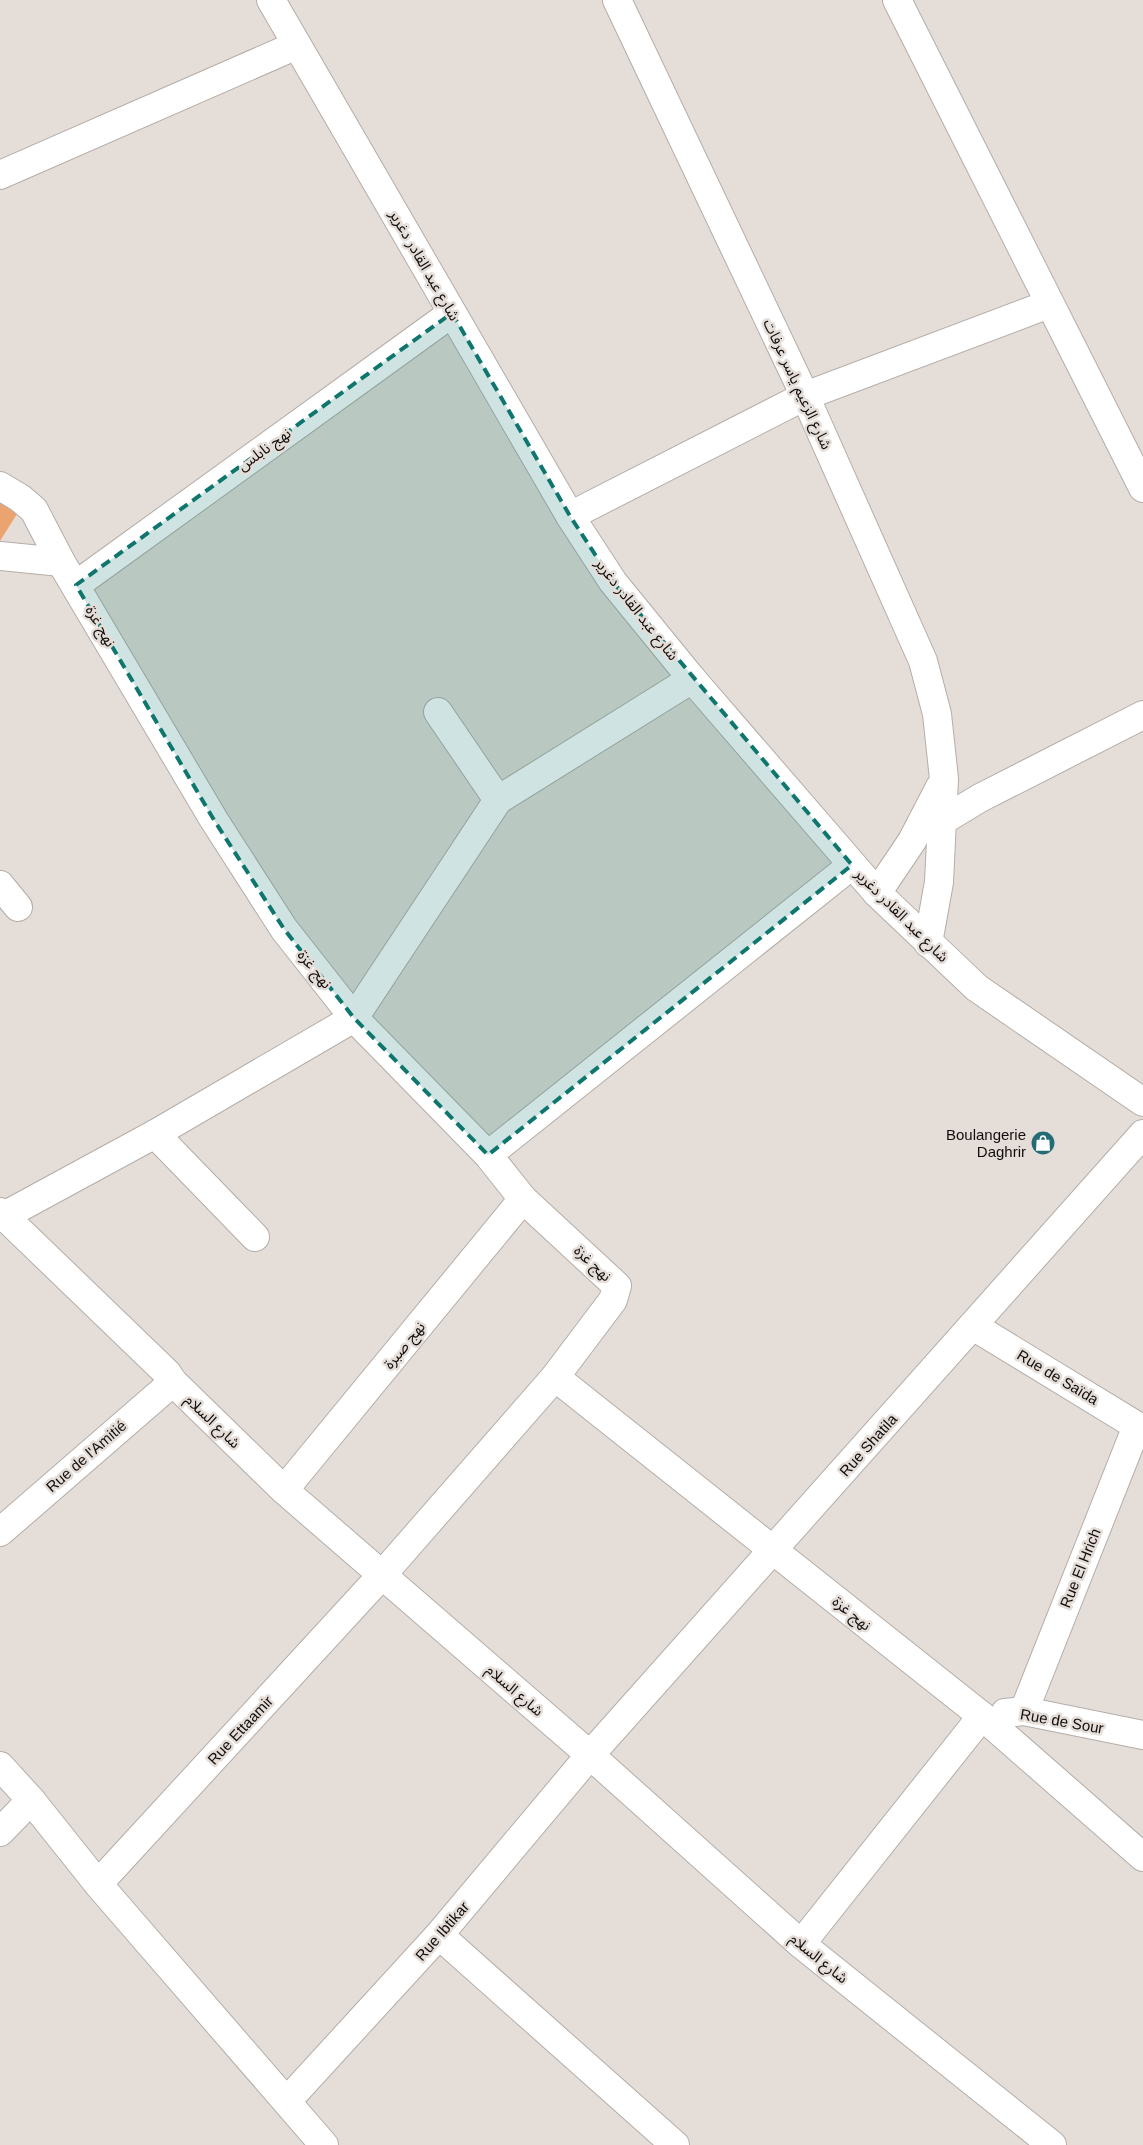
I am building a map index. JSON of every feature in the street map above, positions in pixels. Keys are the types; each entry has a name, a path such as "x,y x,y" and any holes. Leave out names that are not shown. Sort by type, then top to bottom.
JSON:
{"street":[{"name":"شارع عبد القادر دغرير","path":"271,0 570,516 613,582 692,679 877,893 977,988 1143,1102"},
{"name":"شارع الزعيم ياسر عرفات","path":"617,0 805,396 923,661 937,714 944,779 939,882 928,943"},
{"path":"897,0 1143,488"},
{"path":"0,174 297,45"},
{"path":"570,516 805,396 1049,304"},
{"name":"نهج نابلس","path":"76,585 452,313"},
{"name":"نهج غزة","path":"0,486 20,498 34,510 61,562 214,820 284,930 354,1018 488,1155 523,1199 617,1286 613,1300"},
{"path":"0,556 61,562"},
{"path":"2,1214 155,1134 354,1018 498,800 692,679"},
{"path":"438,712 498,800"},
{"path":"942,821 980,798 1143,715"},
{"path":"877,893 912,841 944,779"},
{"path":"488,1155 852,865"},
{"path":"0,885 18,906"},
{"path":"155,1134 256,1237"},
{"name":"Rue Shatila","path":"590,1755 1143,1134"},
{"name":"نهج صبرة","path":"284,1490 523,1199"},
{"name":"شارع السلام","path":"2,1214 167,1373 173,1382 284,1490 590,1755 800,1944 1052,2145"},
{"name":"Rue Ettaamir","path":"98,1884 382,1575 555,1377 613,1300"},
{"name":"Rue de Saïda","path":"973,1326 1140,1426"},
{"name":"نهج غزة","path":"555,1377 982,1716 1143,1857"},
{"name":"Rue de l'Amitié","path":"5,1518 173,1382"},
{"name":"Rue El Hrich","path":"1024,1711 1140,1426"},
{"name":"Rue de Sour","path":"982,1716 1024,1711 1143,1735"},
{"path":"800,1944 982,1716"},
{"name":"Rue Ibtikar","path":"287,2101 439,1936 590,1755"},
{"path":"0,1766 31,1800 98,1884 324,2145"},
{"path":"0,1832 31,1800"},
{"path":"439,1936 676,2145"}],"highlighted area":[{"path":"452,313 570,516 613,582 852,865 488,1155 354,1018 284,929 214,820 76,585"}],"shaded area":[{"path":"0,503 17,514 0,541"}],"place":[{"name":"Boulangerie Daghrir","path":"1043,1143"}]}
